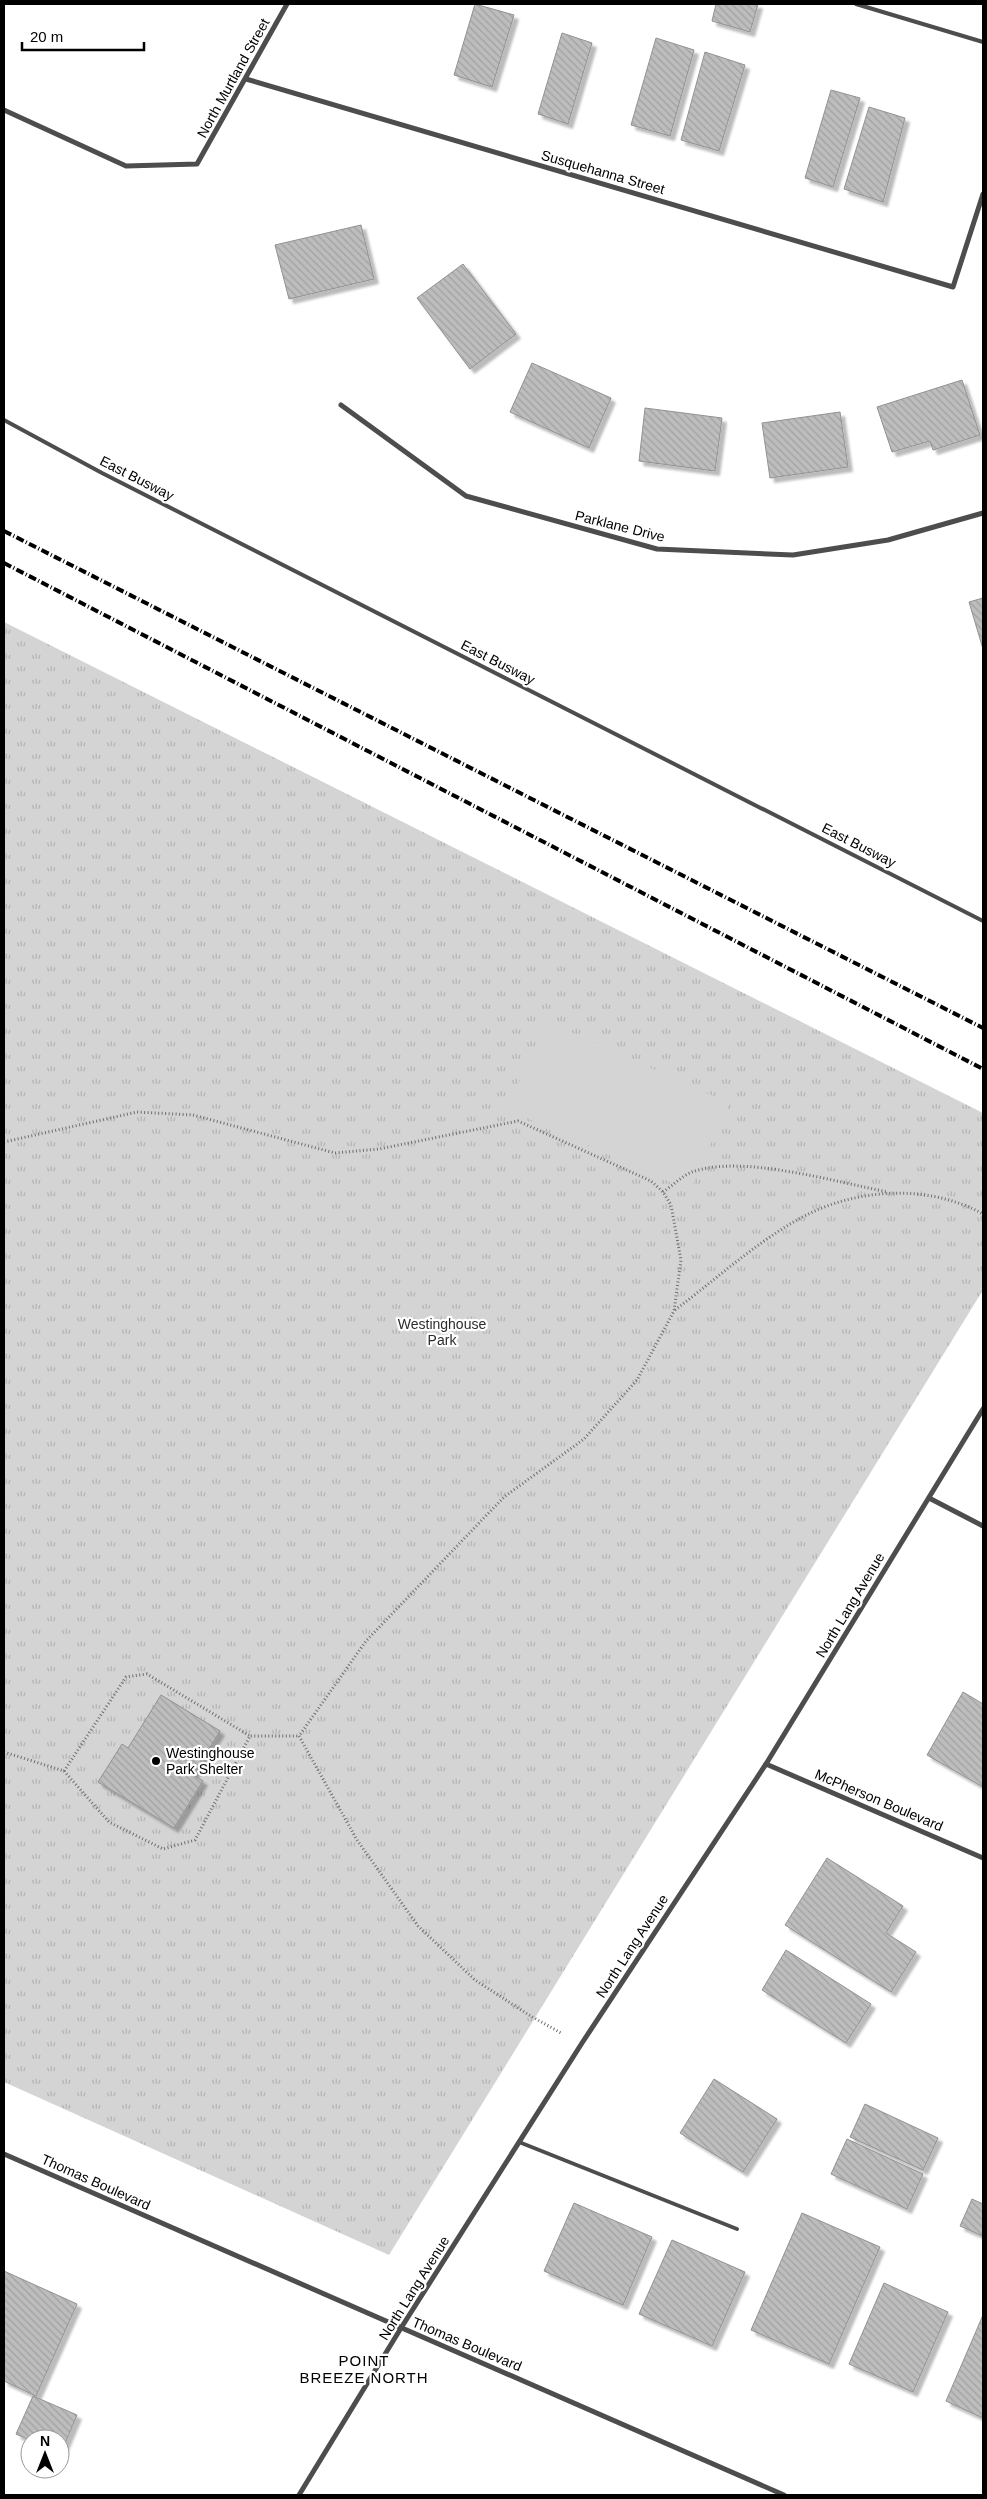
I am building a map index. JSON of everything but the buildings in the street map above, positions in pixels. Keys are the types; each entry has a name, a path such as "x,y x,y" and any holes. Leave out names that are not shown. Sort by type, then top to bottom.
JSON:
{"street":[{"name":"North Murtland Street","path":"4,110 126,166 197,164 287,4"},
{"name":"Susquehanna Street","path":"246,79 953,287 983,194"},
{"name":"Parklane Drive","path":"341,405 466,496 657,549 793,555 888,540 983,513"},
{"name":"North Lang Avenue","path":"299,2495 401,2328 582,2043 766,1764 983,1409"},
{"path":"929,1498 983,1526"},
{"name":"McPherson Boulevard","path":"766,1764 983,1858"},
{"name":"Thomas Boulevard","path":"4,2154 784,2495"}],"lane":[{"path":"856,4 983,42"},
{"name":"East Busway","path":"4,420 102,473 983,921"},
{"path":"520,2142 737,2229"}],"path":[{"path":"4,1142 137,1112 193,1115 335,1153 379,1149 524,1121 651,1181 664,1192 671,1205 681,1260 674,1310 636,1380 584,1439 504,1497 366,1641 299,1736"},
{"path":"664,1192 689,1173 710,1167 757,1167 890,1193 932,1196 955,1201 983,1214"},
{"path":"674,1310 765,1241 799,1219 841,1201 890,1193"},
{"path":"64,1772 126,1677 147,1674 250,1736 299,1736"},
{"path":"4,1752 64,1772 109,1822 163,1850 195,1840 250,1736"},
{"path":"299,1736 357,1840 418,1926 476,1980 529,2015 582,2043"}],"green space":[{"name":"Westinghouse Park","path":"4,622 983,1113 983,1290 389,2255 4,2082"},
{"path":"546,1021 729,1103 690,1191 507,1109"}],"railway":[{"path":"4,531 983,1028"},
{"path":"4,563 983,1069"}],"place":[{"name":"Westinghouse Park Shelter","path":"156,1761"}],"district":[{"name":"POINT BREEZE NORTH","path":"364,2368"}]}
